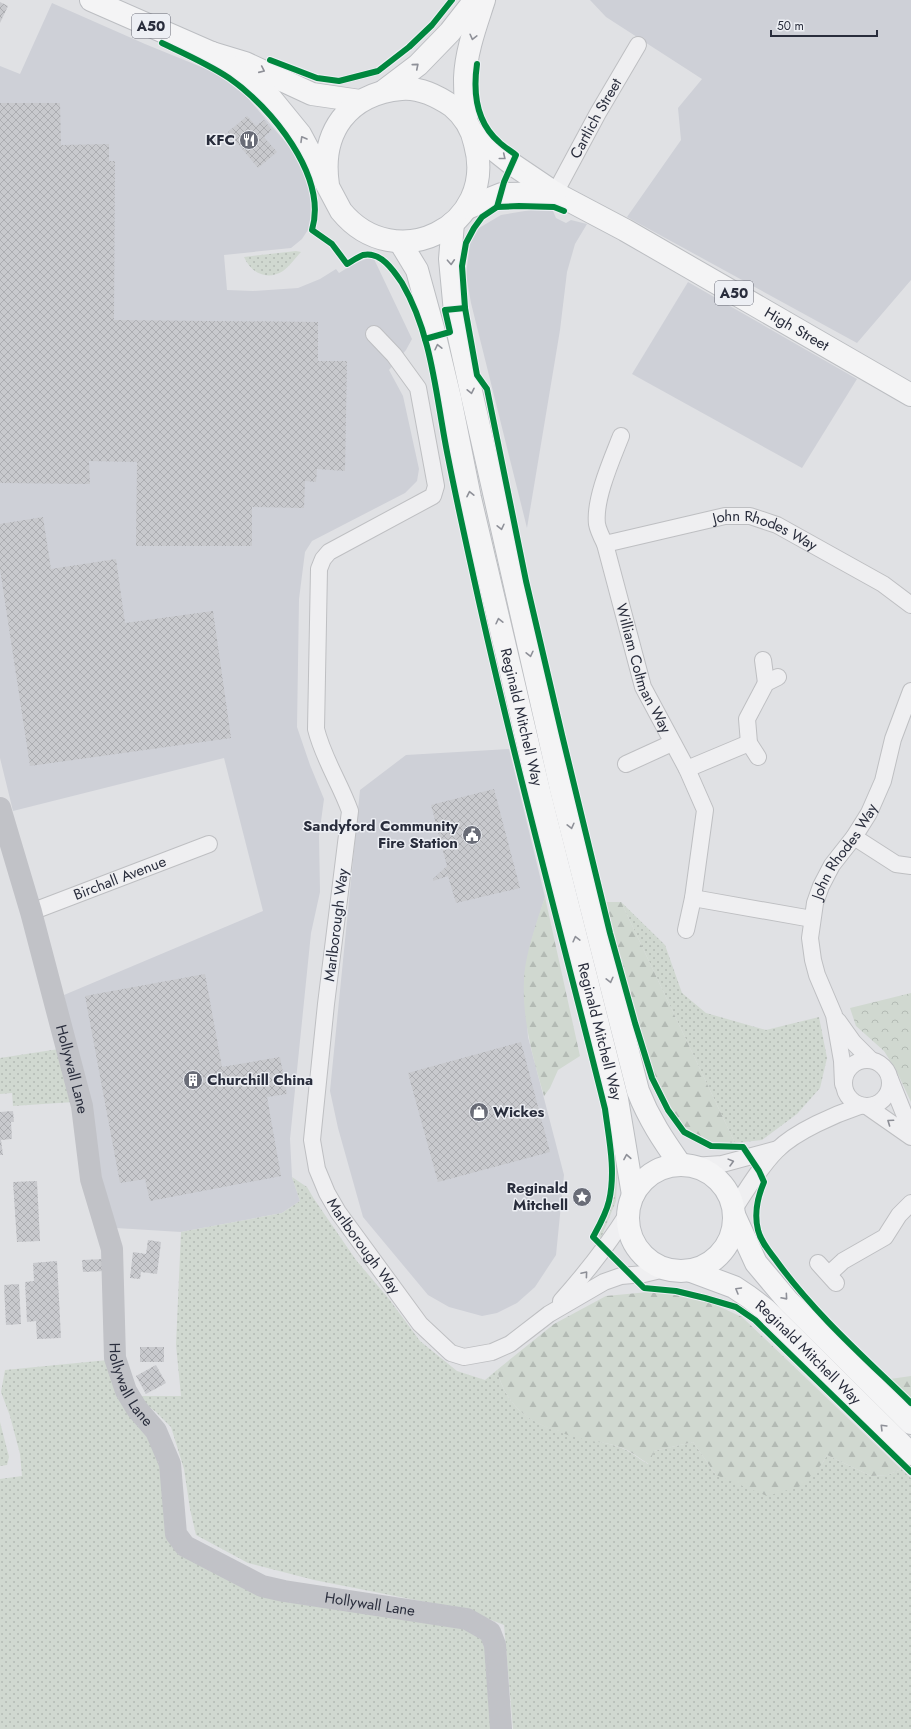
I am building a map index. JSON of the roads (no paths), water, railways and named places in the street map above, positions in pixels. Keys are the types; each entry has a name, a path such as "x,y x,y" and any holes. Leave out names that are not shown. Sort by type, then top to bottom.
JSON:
{"main road":[{"name":"A50","path":"91,0 212,53 245,63 312,94 360,101"},
{"path":"386,90 418,65 450,32 475,0"},
{"path":"460,216 475,192 479,175 479,158 469,127 465,77 473,34 484,0"},
{"path":"212,53 269,96 300,134 328,185"},
{"name":"A50","path":"460,216 431,237 419,240 400,242 384,240 367,234 341,211 328,185 326,157 333,133 341,119 360,101 386,90 406,88 424,91 440,98 457,110 469,127"},
{"name":"High Street","path":"469,127 512,164 556,193 625,230 911,395"},
{"name":"High Street","path":"460,216 502,194 556,193"},
{"name":"Reginald Mitchell Way","path":"460,216 450,259 456,323 562,789 638,1091 646,1114 659,1135 687,1165"},
{"name":"Reginald Mitchell Way","path":"400,242 417,270 450,398 472,506 540,795 617,1099 630,1204"},
{"path":"687,1165 709,1172 727,1189 734,1213 732,1234 725,1249 710,1263 691,1271 665,1269 648,1260 636,1246 630,1234 630,1204 640,1185 652,1173 669,1166 687,1165"},
{"name":"Reginald Mitchell Way","path":"734,1213 756,1263 788,1301 911,1423"},
{"name":"Reginald Mitchell Way","path":"691,1271 734,1287 766,1310 911,1454"}],"street":[{"name":"Cartlich Street","path":"556,193 598,113 638,45"},
{"name":"Marlborough Way","path":"374,334 394,355 418,388 436,486 433,496 329,552 323,559 319,569 316,729 320,746 342,790 350,811 314,1112 312,1140 317,1169 327,1193 338,1212 420,1324 451,1353 464,1357 492,1352 510,1344 549,1314 590,1289 621,1276 644,1274 665,1269"},
{"name":"William Coltman Way","path":"621,436 610,463 598,504 597,524 605,544 643,687 687,769 705,810 693,898 686,930"},
{"name":"John Rhodes Way","path":"605,544 725,516 750,516 776,525 789,532 883,584 911,605"},
{"path":"758,756 749,743 747,719 772,680 763,660"},
{"name":"John Rhodes Way","path":"871,1060 853,1042 834,1015 817,975 810,938 812,919 815,903 821,886 832,865 854,837 869,813 883,781 894,739 911,691"},
{"path":"626,764 672,743"},
{"path":"687,769 749,743"},
{"name":"Hollywall Lane","path":"0,808 31,912 82,1106 91,1179 112,1249 115,1358 126,1391 137,1409 156,1431 170,1464 176,1534 185,1546 262,1586 284,1591 467,1618 490,1632 495,1646 501,1729"},
{"path":"854,837 896,864 911,866"},
{"name":"Birchall Avenue","path":"31,912 209,844"},
{"path":"693,898 812,919"},
{"name":"John Rhodes Way","path":"834,1015 842,1061 844,1087"},
{"path":"734,1213 759,1171 778,1149 808,1128 835,1102 844,1087 846,1072 854,1064 862,1060 871,1060 884,1068 889,1076 911,1131"},
{"path":"808,1128 844,1111 880,1103 887,1094 890,1086 889,1076"},
{"path":"844,1087 851,1101 864,1106 911,1137"},
{"path":"687,1165 722,1164 778,1149"},
{"path":"828,1274 843,1261 885,1237 899,1215 911,1203"},
{"name":"Marlborough Way","path":"549,1314 584,1276 610,1242 630,1204"}],"place":[{"name":"KFC","path":"249,140"},
{"name":"Sandyford Community Fire Station","path":"472,835"},
{"name":"Churchill China","path":"193,1080"},
{"name":"Wickes","path":"479,1112"},
{"name":"Reginald Mitchell","path":"582,1197"}]}
